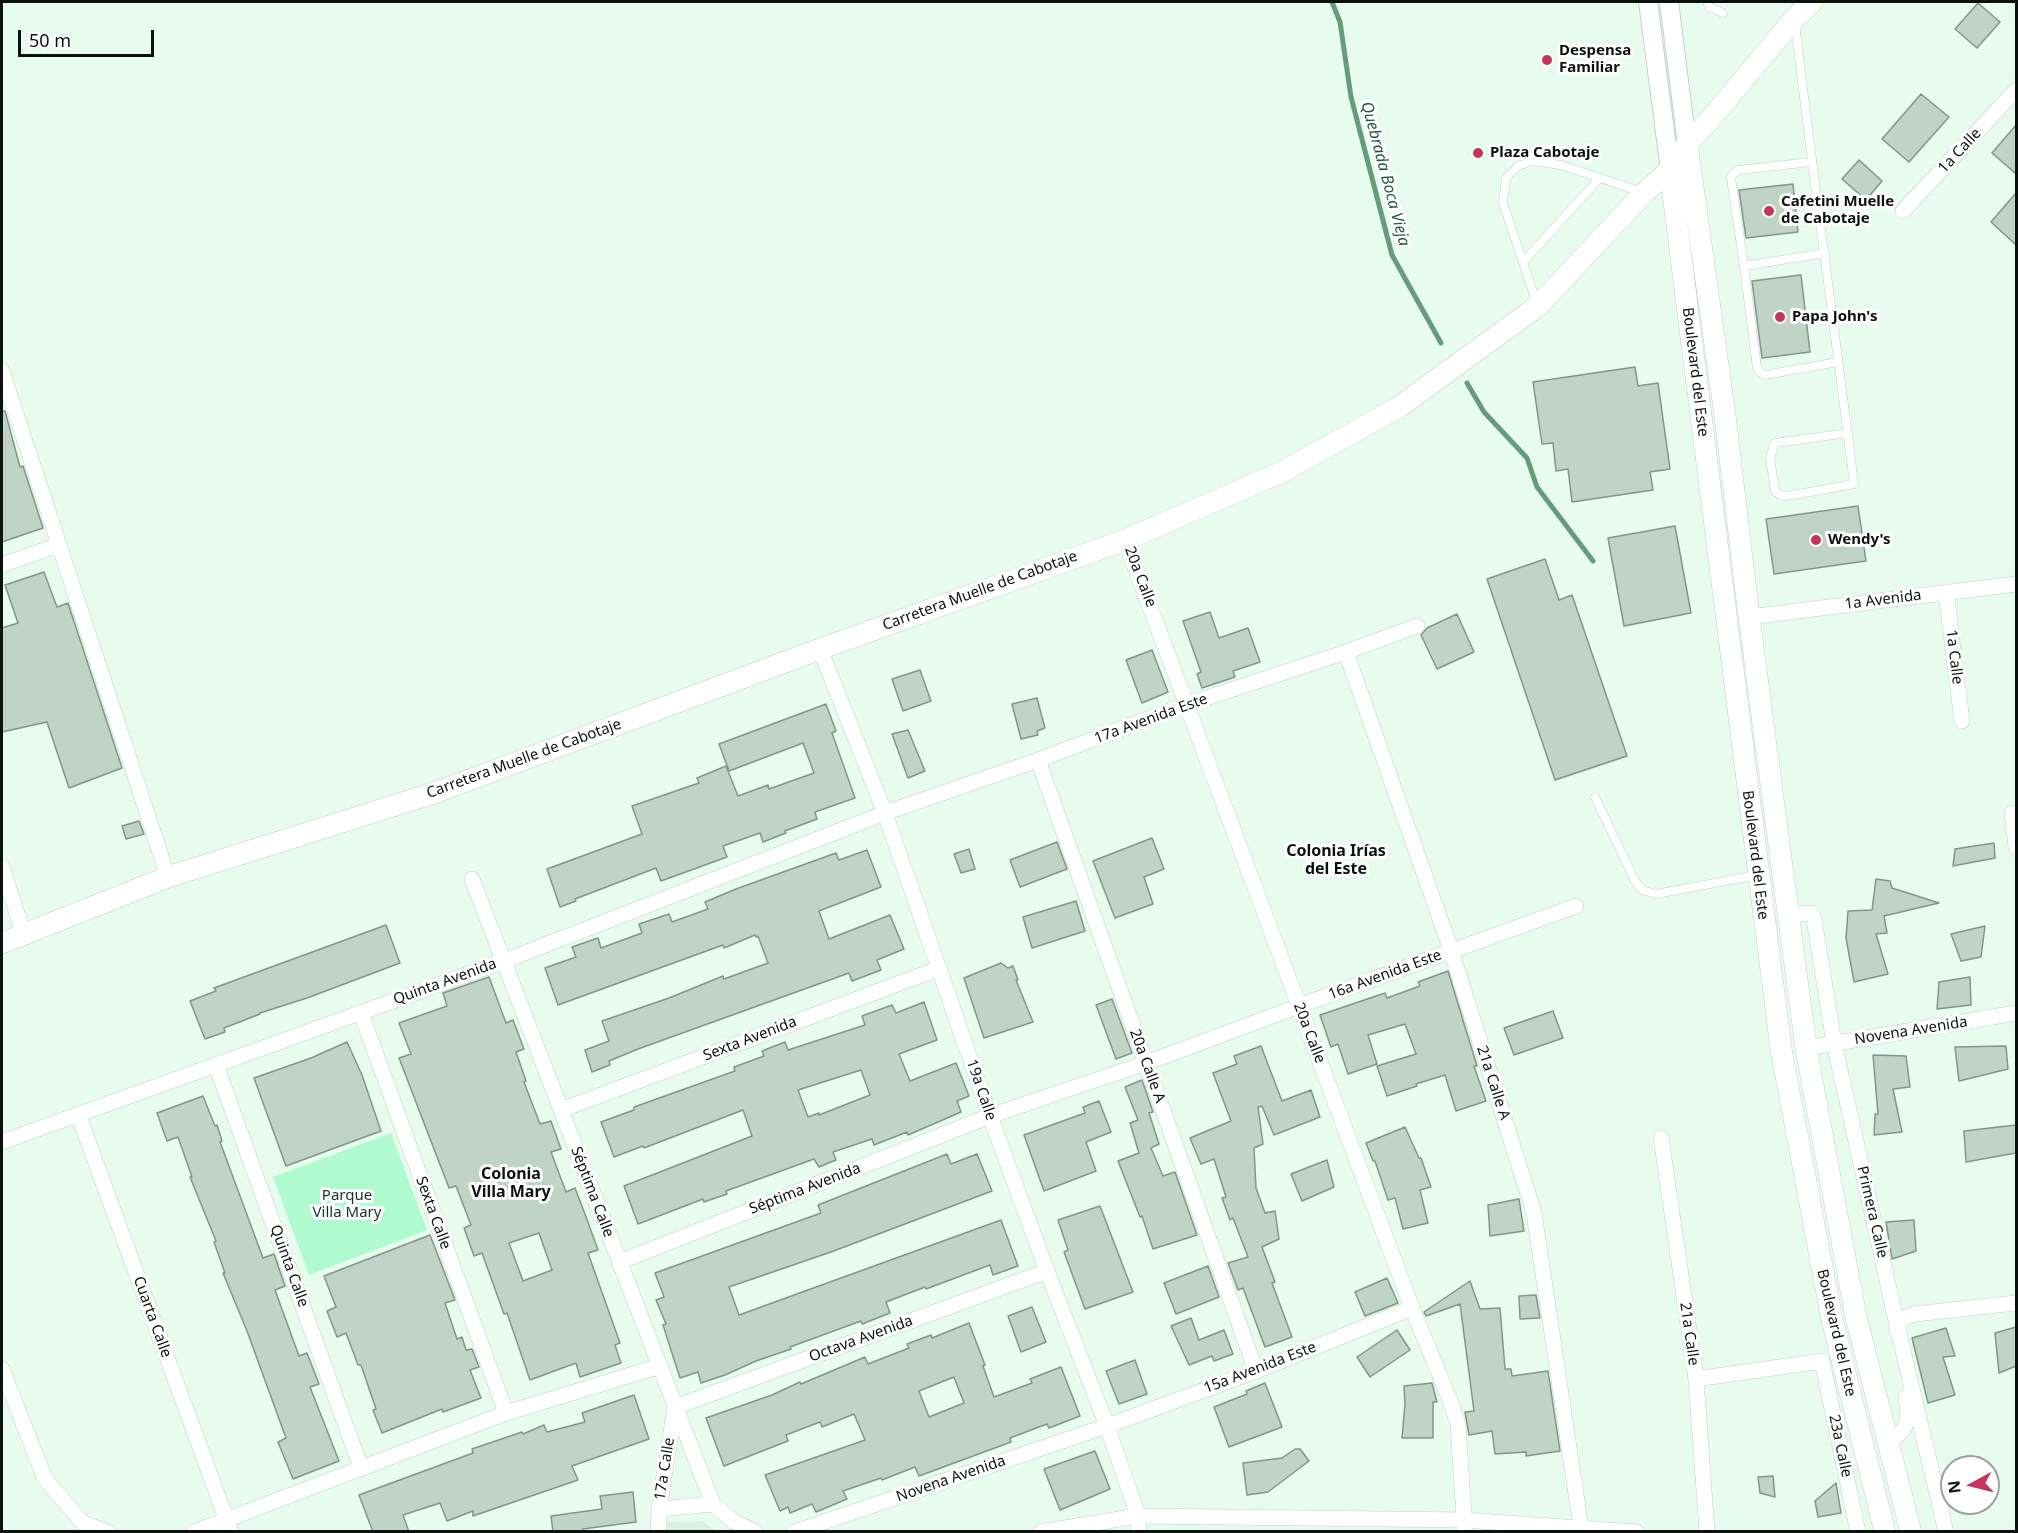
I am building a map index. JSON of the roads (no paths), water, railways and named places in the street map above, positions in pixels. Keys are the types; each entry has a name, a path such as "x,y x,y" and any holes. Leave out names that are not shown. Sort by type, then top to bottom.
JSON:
{"main road":[{"name":"Carretera Muelle de Cabotaje","path":"2,943 168,877 437,792 820,649 1125,540 1282,472 1399,407 1538,306 1644,193 1670,170 1687,144 1727,101 1795,18 1812,2"},
{"name":"Boulevard del Este","path":"1687,144 1725,416 1806,1048 1856,1317 1911,1532"},
{"name":"Boulevard del Este","path":"1670,170 1781,1049 1796,1141 1832,1320 1885,1532"}],"street":[{"path":"1648,2 1670,170"},
{"path":"1669,2 1687,144"},
{"name":"1a Calle","path":"1903,211 2016,90"},
{"path":"2,371 168,877"},
{"name":"20a Calle","path":"1125,540 1412,1308 1449,1398 1458,1425 1465,1526"},
{"path":"2,565 58,544"},
{"name":"1a Avenida","path":"1749,617 2016,584"},
{"name":"1a Calle","path":"1946,592 1962,721"},
{"name":"17a Avenida Este","path":"885,813 1038,760 1188,704 1417,626"},
{"name":"19a Calle","path":"820,649 885,813 990,1116 1107,1426 1138,1524"},
{"name":"21a Calle A","path":"1346,652 1451,950 1534,1213 1581,1528"},
{"name":"20a Calle A","path":"1038,760 1256,1371"},
{"name":"Quinta Avenida","path":"2,1142 504,961 885,813"},
{"path":"2012,813 2016,847"},
{"path":"2,867 24,935"},
{"name":"Séptima Calle","path":"472,879 712,1504"},
{"name":"16a Avenida Este","path":"990,1116 1146,1063 1576,906"},
{"name":"Primera Calle","path":"1789,915 1811,913 1814,919 1834,1043 1946,1532"},
{"name":"Sexta Avenida","path":"561,1110 940,968"},
{"name":"Sexta Calle","path":"361,1013 506,1413"},
{"name":"Novena Avenida","path":"1806,1048 2016,1013"},
{"name":"Quinta Calle","path":"216,1065 361,1468"},
{"name":"Cuarta Calle","path":"78,1114 228,1526"},
{"name":"Séptima Avenida","path":"619,1262 990,1116"},
{"name":"21a Calle","path":"1661,1138 1696,1379 1707,1532"},
{"name":"Octava Avenida","path":"675,1407 1047,1271"},
{"path":"1889,1443 1903,1432 1907,1422 1908,1409 1897,1325 1903,1317 2016,1303"},
{"name":"15a Avenida Este","path":"1107,1426 1256,1371 1412,1308"},
{"name":"23a Calle","path":"1696,1379 1822,1361 1858,1532"},
{"path":"194,1532 228,1526 361,1468 506,1413 660,1366"},
{"path":"2,1369 45,1479 83,1523 108,1532"},
{"name":"17a Calle","path":"657,1532 675,1407"},
{"name":"Novena Avenida","path":"794,1532 1107,1426"},
{"path":"659,1509 712,1504 733,1521 755,1532"},
{"path":"1041,1532 1138,1524 1465,1526 1581,1528 1636,1532"}],"lane":[{"path":"1707,2 1709,7 1723,13"},
{"path":"1795,18 1811,162 1825,253 1838,362 1848,433 1854,484 1788,496 1780,495 1775,491 1770,458 1775,443 1848,433"},
{"path":"1538,306 1503,203 1506,178 1518,166 1532,161 1561,165 1644,193"},
{"path":"1811,162 1739,170 1731,178 1757,368 1765,375 1838,362"},
{"path":"1524,261 1599,179"},
{"path":"1744,266 1825,253"},
{"path":"1595,797 1642,890 1656,894 1758,875"}],"waterway":[{"name":"Quebrada Boca Vieja","path":"1332,2 1340,22 1351,97 1392,255 1441,343"},
{"name":"Quebrada Boca Vieja","path":"1467,383 1484,412 1527,458 1537,487 1593,561"}],"place":[{"name":"Despensa Familiar","path":"1547,60"},
{"name":"Plaza Cabotaje","path":"1478,153"},
{"name":"Cafetini Muelle de Cabotaje","path":"1769,211"},
{"name":"Papa John's","path":"1780,317"},
{"name":"Wendy's","path":"1816,540"}],"district":[{"name":"Colonia Irías del Este","path":"1336,860"},
{"name":"Colonia Villa Mary","path":"511,1183"}],"park label":[{"name":"Parque Villa Mary","path":"347,1204"}]}
